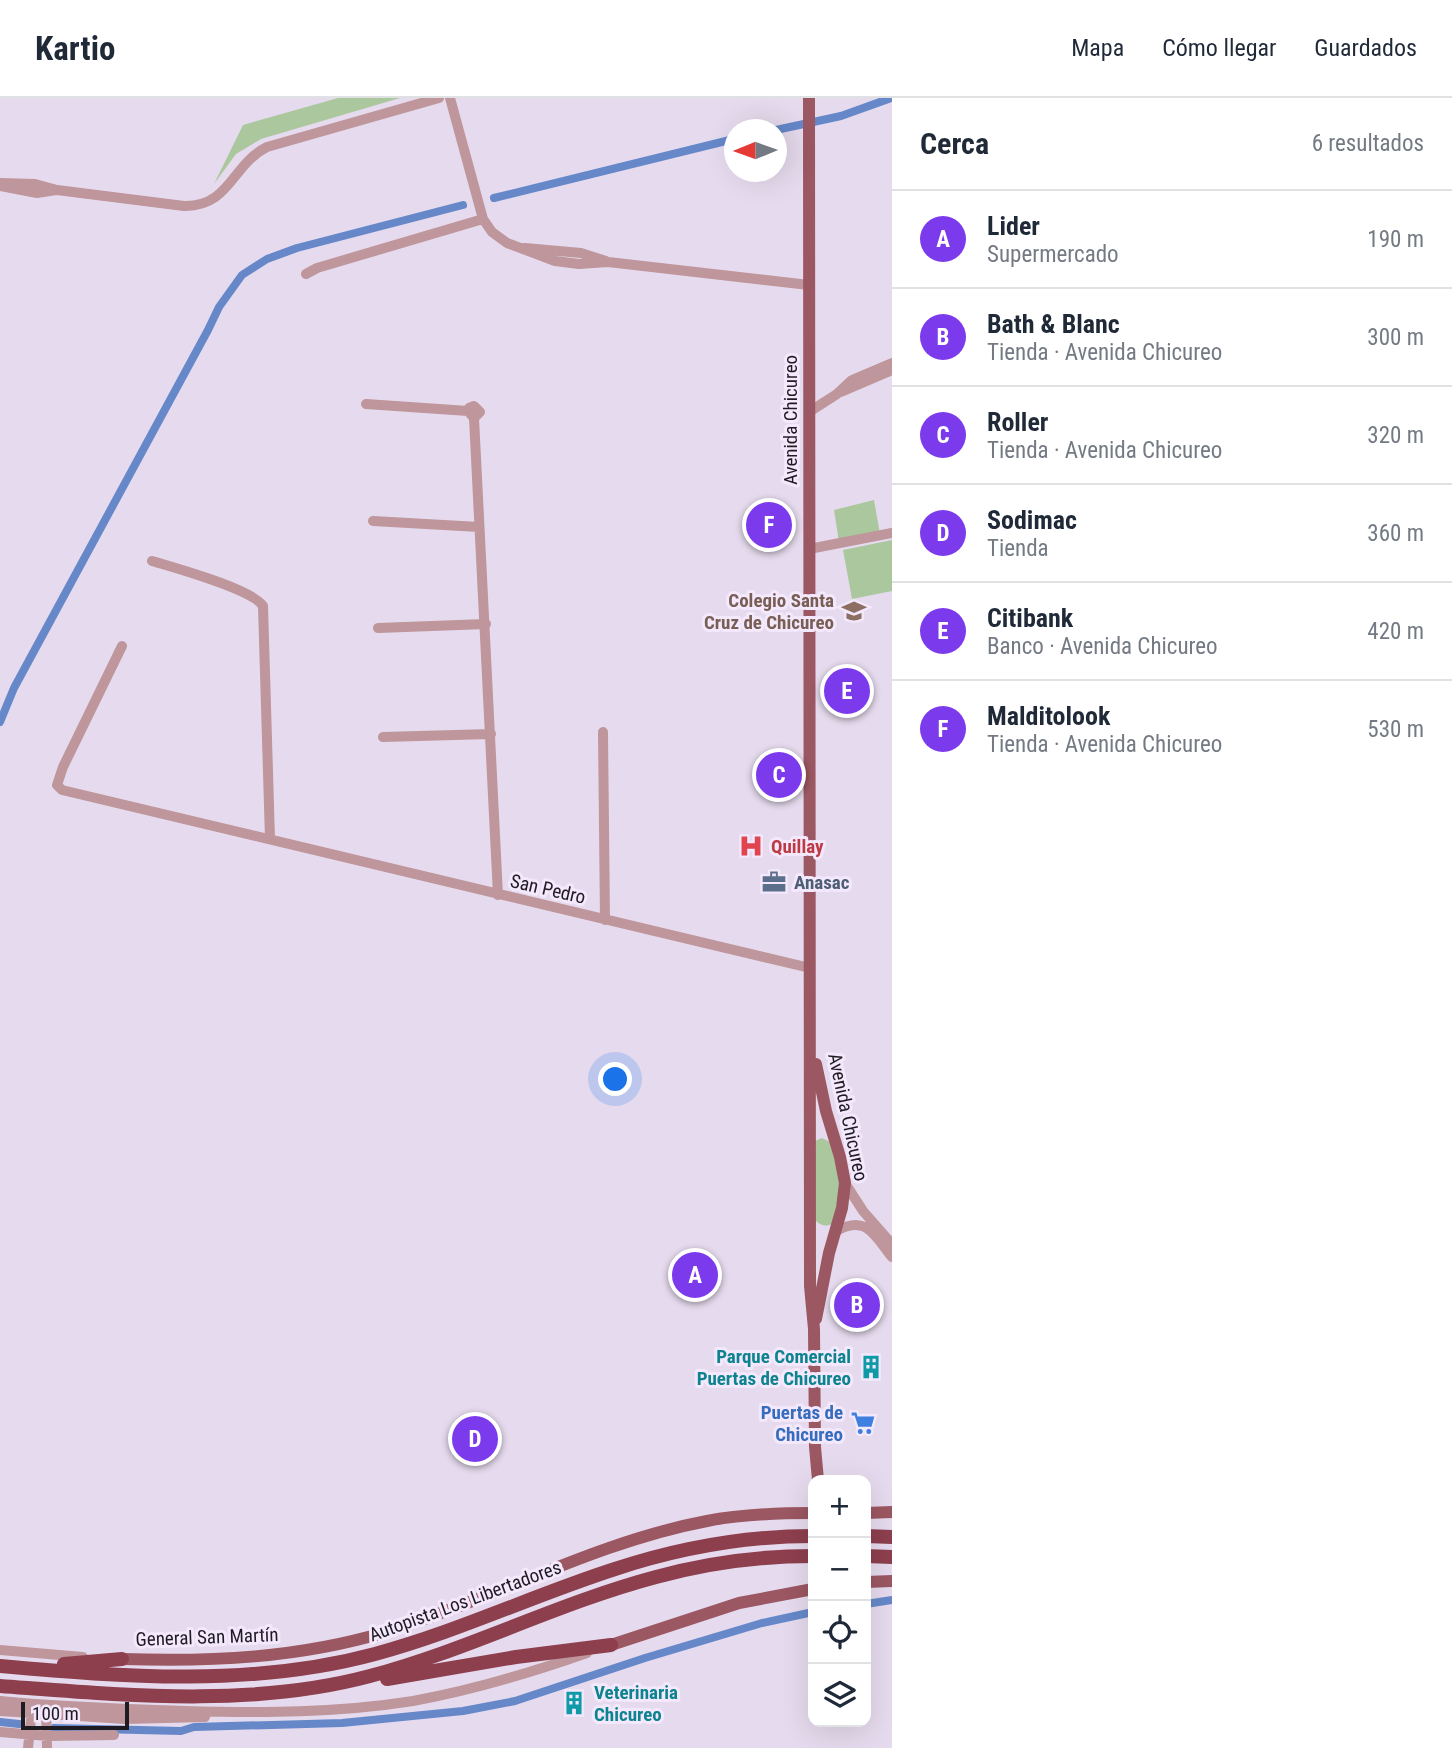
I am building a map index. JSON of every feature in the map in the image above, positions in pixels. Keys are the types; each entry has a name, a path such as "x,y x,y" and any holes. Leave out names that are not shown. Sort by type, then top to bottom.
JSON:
{"highway":[{"name":"Autopista Los Libertadores","path":"0,1666 198,1676 270,1673 320,1667 416,1642 637,1562 705,1546 808,1536"},
{"path":"871,1536 892,1537"},
{"name":"Autopista Los Libertadores","path":"0,1686 195,1696 274,1692 326,1685 411,1664 600,1594 657,1576 717,1564 808,1556"},
{"path":"871,1556 892,1557"},
{"path":"326,1685 366,1682 611,1644"},
{"path":"16,1667 122,1659"}],"main road":[{"name":"Avenida Chicureo","path":"809,98 810,1220 818,1475"},
{"name":"Avenida Chicureo","path":"811,1035 826,1111 845,1183 814,1329"},
{"path":"811,1143 823,1135 830,1136 836,1143"},
{"path":"810,1220 821,1232 836,1231"},
{"path":"871,1513 892,1512"},
{"name":"General San Martín","path":"122,1659 232,1659 284,1654 334,1645 409,1624 590,1555 682,1527 745,1515 808,1513"},
{"path":"871,1582 892,1581"},
{"path":"611,1644 739,1603 808,1590"}],"street":[{"path":"0,184 37,192 57,190 184,206 202,204 222,194 246,163 267,147 439,98"},
{"path":"450,98 483,219 496,235 521,248 581,253 608,262 809,285"},
{"path":"306,274 317,268 483,219"},
{"path":"837,394 852,380 892,363"},
{"path":"809,412 837,394 892,370"},
{"path":"366,404 471,415 486,624 498,895"},
{"path":"373,521 480,527"},
{"path":"809,549 892,533"},
{"path":"152,561 252,596 263,606 274,840"},
{"path":"378,628 486,624"},
{"name":"San Pedro","path":"122,646 63,766 59,788 810,968"},
{"path":"603,732 604,920"},
{"path":"383,737 491,734"},
{"path":"845,1183 863,1211 892,1244"},
{"path":"836,1231 855,1223 866,1226 892,1257"},
{"path":"0,1711 32,1709 313,1712 412,1701 505,1680 611,1644"},
{"name":"General San Martín","path":"0,1650 122,1659"},
{"path":"0,1701 32,1709"},
{"path":"28,1748 32,1709"},
{"path":"46,1710 47,1748"},
{"path":"0,1732 47,1736 114,1735"}],"green space":[{"path":"338,98 400,98 261,139 236,154 214,184 243,125"},
{"path":"874,500 880,534 839,542 834,510"},
{"path":"892,540 892,591 852,599 843,550"},
{"path":"822,1138 832,1143 842,1179 833,1223 826,1226 815,1220 815,1141"}],"waterway":[{"path":"787,128 841,116 891,98"},
{"path":"494,198 724,141"},
{"path":"0,722 14,688 219,307 242,275 267,259 297,248 463,205"},
{"path":"871,1603 892,1600"},
{"path":"54,1728 181,1731 194,1727 342,1723 463,1711 515,1701 645,1658 762,1623 808,1613"},
{"path":"0,1722 19,1724"}],"place":[{"name":"Malditolook","path":"769,525"},
{"name":"Colegio Santa Cruz de Chicureo","path":"854,611"},
{"name":"Citibank","path":"847,691"},
{"name":"Roller","path":"779,775"},
{"name":"Quillay","path":"751,846"},
{"name":"Anasac","path":"774,882"},
{"name":"Lider","path":"695,1275"},
{"name":"Bath & Blanc","path":"857,1305"},
{"name":"Parque Comercial Puertas de Chicureo","path":"871,1367"},
{"name":"Puertas de Chicureo","path":"863,1423"},
{"name":"Sodimac","path":"475,1439"},
{"name":"Veterinaria Chicureo","path":"574,1703"}]}
